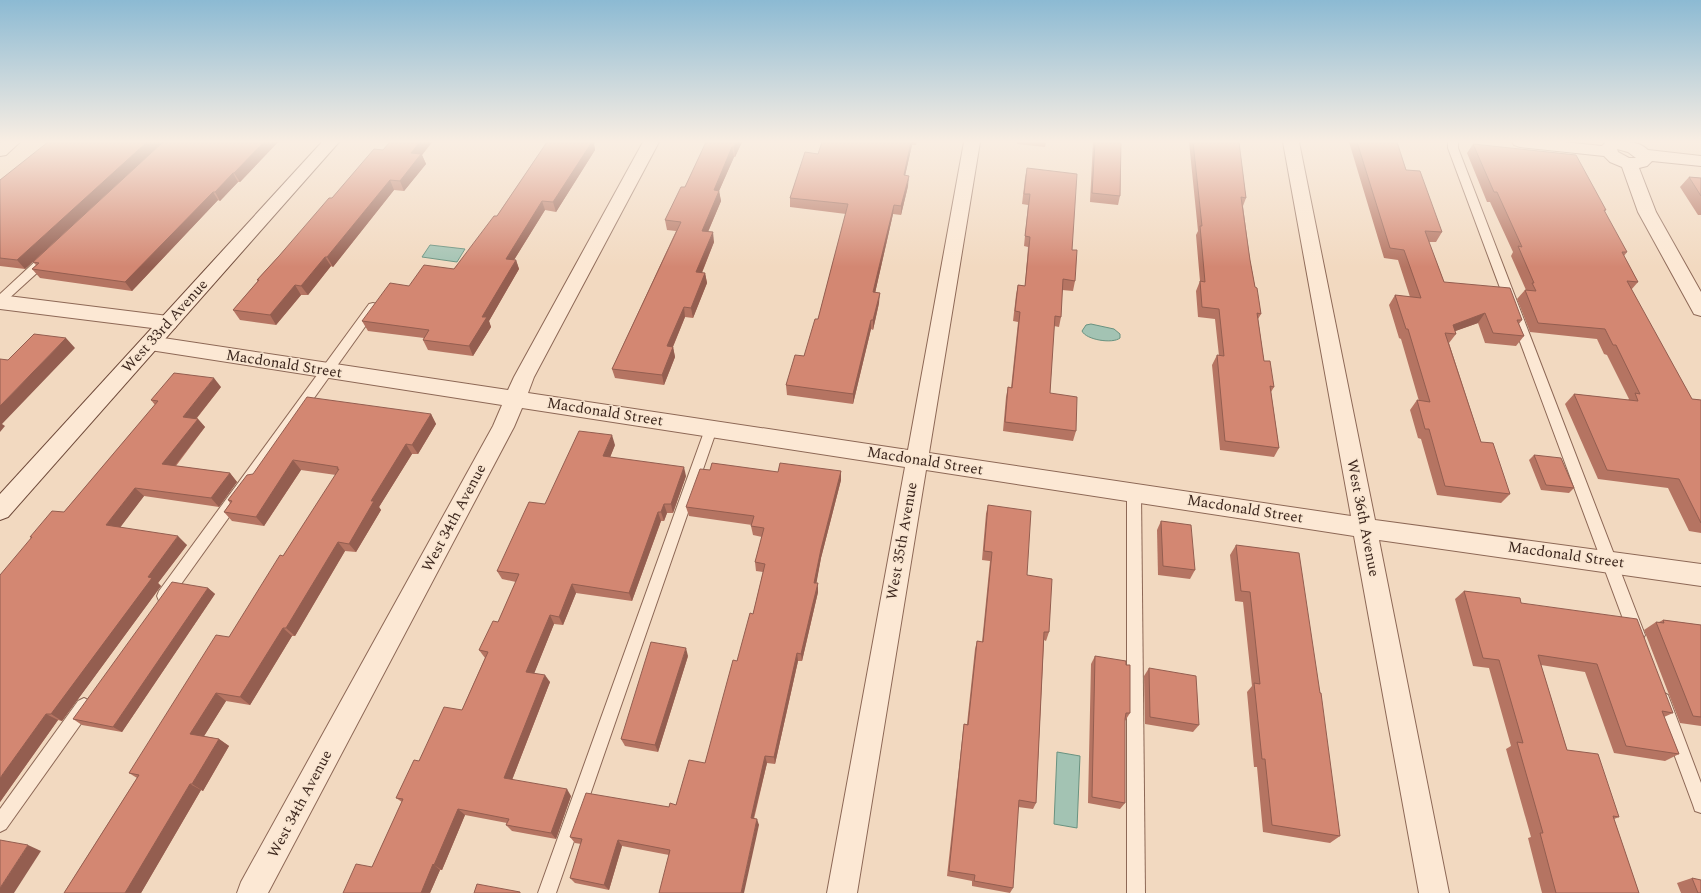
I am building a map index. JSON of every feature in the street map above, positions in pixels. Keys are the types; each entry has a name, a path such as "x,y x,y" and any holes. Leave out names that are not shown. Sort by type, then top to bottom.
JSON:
{"street":[{"name":"West 33rd Avenue","path":"0,510 293,184"},
{"name":"West 34th Avenue","path":"252,893 503,427 524,377 628,184"},
{"name":"West 35th Avenue","path":"842,893 965,184"},
{"name":"West 36th Avenue","path":"1299,184 1434,893"},
{"path":"1641,184 1647,212 1701,309"},
{"path":"0,301 168,323"},
{"name":"Macdonald Street","path":"150,343 1364,528 1610,561 1701,575"}],"lane":[{"path":"1467,184 1641,645"},
{"path":"0,301 51,253"},
{"path":"154,609 382,295"},
{"path":"547,893 711,429"},
{"path":"1134,492 1136,893"},
{"path":"1657,688 1701,805"},
{"path":"0,823 93,693"}],"shaded area":[{"path":"430,245 465,249 457,262 422,257"},
{"path":"1091,324 1114,329 1120,334 1120,338 1117,340 1106,341 1089,337 1082,331 1086,325"},
{"path":"1057,752 1080,756 1077,828 1054,824"}],"building":[{"path":"0,184 101,184 17,260 0,258"},
{"path":"118,184 223,184 125,282 32,269 39,263 33,262"},
{"path":"344,184 387,184 327,257 325,257 301,286 295,285 270,315 233,310 259,280 257,280 329,198 332,198"},
{"path":"519,184 565,184 553,202 542,201 506,259 516,260 482,317 487,317 469,346 423,340 429,330 362,321 390,283 409,286 424,265 454,269 494,216 497,216"},
{"path":"687,184 717,184 714,190 719,191 702,231 713,232 696,272 705,273 691,308 684,307 667,346 673,347 662,375 612,369 681,222 665,220 681,187 685,187"},
{"path":"795,184 907,184 901,206 894,205 873,292 880,293 873,320 871,320 853,394 786,385 795,355 804,356 815,319 818,319 848,204 790,198"},
{"path":"1025,184 1076,184 1072,250 1077,250 1075,281 1063,279 1061,317 1055,316 1050,393 1077,397 1076,431 1005,422 1008,387 1012,388 1020,312 1015,311 1018,285 1025,286 1030,237 1025,236 1030,194 1024,194"},
{"path":"1093,184 1120,184 1120,196 1092,193"},
{"path":"1197,184 1244,184 1246,198 1241,197 1250,260 1255,287 1257,288 1261,314 1257,313 1264,361 1270,361 1274,387 1270,386 1279,448 1225,441 1217,355 1224,356 1219,309 1202,307 1200,281 1205,282 1200,226 1202,226"},
{"path":"1370,184 1425,184 1442,232 1425,231 1444,282 1510,288 1522,320 1517,320 1524,336 1493,333 1485,313 1453,325 1456,334 1445,333 1481,442 1493,443 1510,494 1445,486 1429,429 1425,429 1417,400 1430,402 1408,329 1406,329 1395,295 1421,298 1404,250 1390,248"},
{"path":"1490,184 1592,184 1627,252 1622,252 1638,282 1627,281 1692,399 1701,400 1701,523 1679,479 1607,470 1574,394 1638,401 1635,393 1640,394 1616,345 1613,345 1605,329 1538,323 1525,290 1536,291 1518,246 1522,247 1497,192 1494,192"},
{"path":"1693,184 1701,184 1701,196"},
{"path":"34,334 66,338 0,406 0,359 8,360"},
{"path":"174,373 214,378 183,417 198,419 162,464 230,473 211,498 135,488 106,525 178,536 148,577 152,578 51,714 46,714 0,778 0,575 52,511 64,512 158,401 151,400"},
{"path":"307,397 431,414 412,445 406,444 371,501 374,501 349,544 338,542 286,628 283,628 240,697 216,693 190,734 219,739 192,784 190,784 125,893 64,893 139,775 129,773 216,635 229,637 280,555 283,556 339,469 337,469 338,467 293,460 256,517 224,512 232,501 228,500 247,475 253,474"},
{"path":"579,431 612,435 603,456 684,467 671,504 664,504 661,512 658,512 629,593 572,584 559,617 550,615 526,672 545,675 504,778 567,789 551,833 506,825 509,819 458,809 421,893 343,893 356,864 372,867 403,799 396,798 414,760 419,761 444,707 462,710 488,652 479,650 493,621 498,622 519,574 497,571 529,502 545,504"},
{"path":"1534,455 1561,458 1574,488 1546,485"},
{"path":"712,463 778,472 780,463 841,471 814,583 818,583 801,654 797,653 774,757 765,756 751,818 757,819 741,893 659,893 670,850 618,840 604,885 570,878 582,839 570,837 586,793 669,807 670,803 676,805 689,760 705,763 733,660 737,661 750,613 753,614 765,564 755,562 764,528 751,526 754,516 686,507 700,469 710,470"},
{"path":"988,505 1031,511 1027,575 1052,579 1049,632 1044,632 1036,803 1019,800 1013,888 974,881 975,875 949,871 964,724 968,725 977,641 983,642 992,552 984,551"},
{"path":"1161,521 1191,525 1195,570 1163,566"},
{"path":"1236,545 1299,553 1321,693 1340,836 1272,825 1265,759 1262,759 1254,683 1260,684 1250,592 1241,591"},
{"path":"172,582 208,588 113,727 73,719"},
{"path":"1464,591 1520,598 1521,603 1637,619 1673,713 1662,711 1679,754 1626,746 1597,664 1538,655 1567,750 1598,754 1619,817 1613,816 1639,893 1556,893 1540,833 1543,833 1517,742 1523,743 1499,660 1483,658"},
{"path":"1663,620 1701,625 1701,717 1693,716 1656,622 1664,623"},
{"path":"651,642 686,648 655,745 621,739"},
{"path":"1095,656 1126,661 1126,665 1130,665 1130,713 1126,713 1125,719 1125,803 1092,797"},
{"path":"1149,668 1196,676 1199,725 1150,717"},
{"path":"0,840 28,845 0,888"},
{"path":"1692,878 1701,880 1701,893 1698,893"},
{"path":"477,884 520,892 520,893 474,893"}]}
